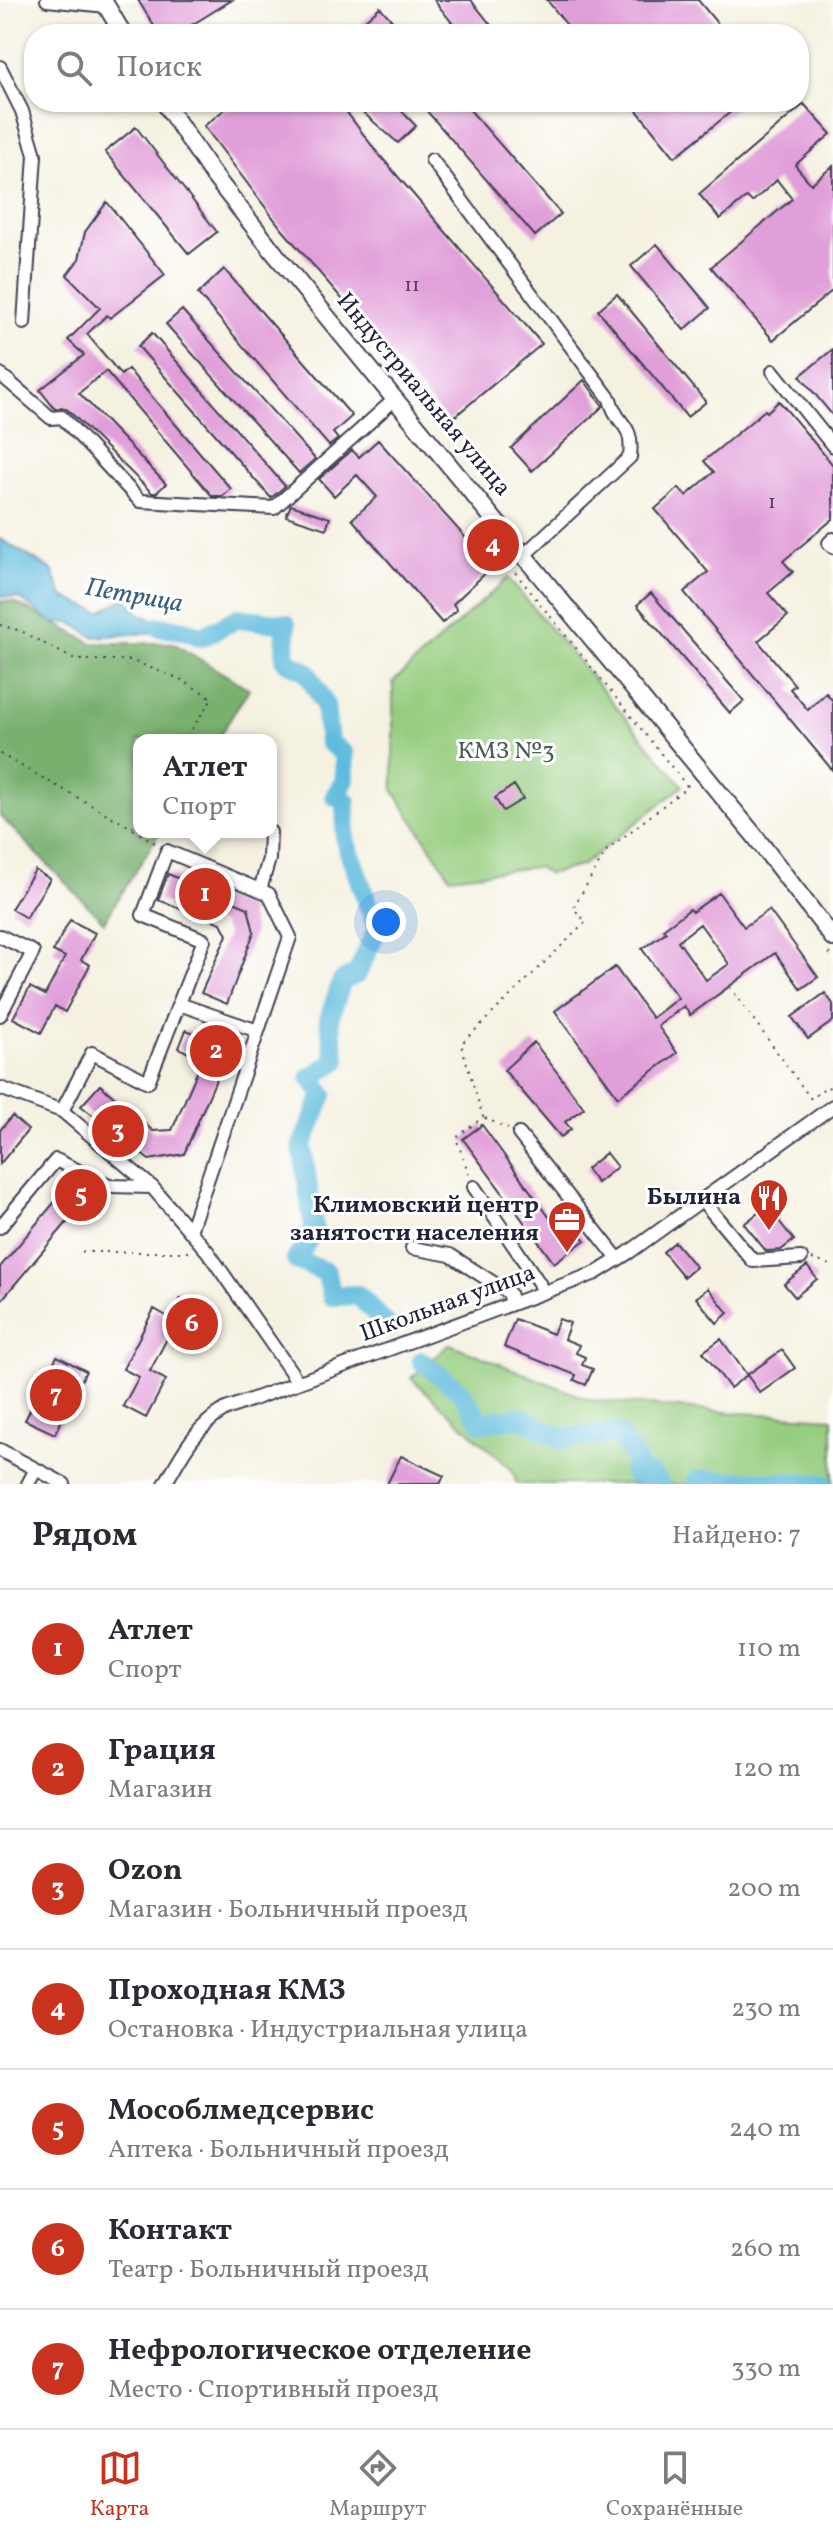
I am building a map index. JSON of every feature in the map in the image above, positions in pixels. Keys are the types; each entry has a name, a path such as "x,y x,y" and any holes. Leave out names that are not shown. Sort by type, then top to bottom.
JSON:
{"main road":[{"path":"105,3 117,24"},
{"name":"Индустриальная улица","path":"171,112 245,217 745,823 833,938"}],"street":[{"path":"47,0 105,3"},
{"path":"0,67 22,111 35,155 24,323"},
{"path":"432,160 610,399 613,412 629,430 632,442 630,457 524,555"},
{"path":"773,371 833,446"},
{"path":"0,374 51,418 62,417 140,501 274,508 395,399"},
{"path":"833,539 829,543 833,547"},
{"path":"260,890 269,859 270,838"},
{"path":"62,1111 92,1053 148,1082 204,940 143,915 167,851 269,894 290,937 190,1231"},
{"path":"0,936 33,952 0,1015"},
{"path":"179,1004 258,1031"},
{"path":"0,1088 62,1111 152,1187 208,1252 298,1382"},
{"name":"Школьная улица","path":"165,1484 193,1436 214,1416 596,1273 833,1106"},
{"path":"519,1134 618,1259"},
{"path":"0,1227 56,1160 109,1186 152,1187"},
{"path":"474,1187 542,1292"},
{"path":"702,1200 753,1261 801,1258"},
{"path":"412,1248 450,1255 509,1293 512,1303"},
{"path":"0,1450 64,1484"},
{"path":"28,1484 36,1469"}],"path":[{"path":"486,533 687,787"},
{"path":"0,625 21,631 75,660 130,660 180,679 212,698 189,734"},
{"path":"0,754 132,828"},
{"path":"519,1134 483,1117 461,1044 586,922 573,908 607,850 687,787 692,774"},
{"path":"147,838 167,851"},
{"path":"730,987 811,1099 827,1086 833,1091"},
{"path":"474,1187 456,1138 483,1117"},
{"path":"82,1252 208,1252"},
{"path":"801,1258 818,1259 833,1266"}],"green space":[{"name":"КМЗ №3","path":"508,578 683,786 581,866 548,874 537,867 450,877 393,790 393,682"},
{"path":"0,601 14,602 92,643 173,643 249,689 221,734 133,734 133,838 156,838 104,922 0,816"},
{"path":"450,1344 590,1400 833,1418 833,1484 517,1484 512,1470 411,1378"}],"water":[{"path":"0,539 52,570 63,597 100,612 125,598 141,615 184,630 94,637 72,623 53,623 19,598 0,596"}],"building":[{"path":"138,0 232,0 193,24 153,24"},
{"path":"434,0 471,0 490,24 453,24"},
{"path":"547,0 698,0 718,24 566,24"},
{"path":"380,7 395,24 361,24"},
{"path":"809,110 831,134 795,165 811,184 833,166 833,290 773,340 711,267 792,199 777,180 752,202 747,197 720,219 699,194 795,112 809,112"},
{"path":"222,112 347,112 376,151 542,344 448,422 281,228 204,126"},
{"path":"362,112 403,112 416,126 398,143"},
{"path":"428,112 472,112 561,214 535,236"},
{"path":"638,112 731,112 675,157"},
{"path":"136,127 217,232 189,254 105,152"},
{"path":"107,202 165,275 110,318 107,315 87,334 121,375 128,369 231,489 223,496 212,496 106,371 79,393 166,484 156,493 152,493 68,410 62,407 55,409 40,390 84,355 68,340 100,308 67,275 79,259 85,232"},
{"path":"657,244 710,308 684,330 631,266"},
{"path":"224,269 352,416 333,433 338,439 329,446 198,294"},
{"path":"617,294 706,402 687,417 598,310"},
{"path":"182,310 315,459 299,473 166,324"},
{"path":"152,333 285,486 271,498 138,346"},
{"path":"833,349 833,416 800,376"},
{"path":"584,380 603,406 532,471 511,448"},
{"path":"779,401 833,465 833,519 783,561 793,572 768,593 788,616 758,641 795,685 790,689 808,710 826,693 833,701 833,771 684,592 708,572 655,509 679,488 686,496 714,472 704,461"},
{"path":"378,440 492,567 453,604 457,610 442,623 352,519 377,497 357,475 334,496 319,479 352,450 359,457"},
{"path":"291,505 330,518 326,529 286,516"},
{"path":"651,593 744,701 730,713 637,605"},
{"path":"514,785 523,799 503,811 495,798"},
{"path":"35,870 50,879 26,918 11,909"},
{"path":"168,874 248,908 254,932 227,1004 201,993 227,935 221,923 158,900"},
{"path":"719,893 744,927 769,910 818,977 801,989 775,953 690,1015 684,1006 658,1026 677,1053 618,1097 555,1011 615,967 652,1018 678,998 642,949 690,909 692,912","holes":["700,924 729,964 706,980 678,941"]},
{"path":"70,920 95,933 81,960 90,965 65,1012 55,1006 41,1033 13,1018 30,987 45,995 65,957 53,951"},
{"path":"825,993 833,1004 833,1021 808,1039 792,1017"},
{"path":"186,1030 217,1041 224,1061 184,1154 149,1160 81,1106 100,1085 153,1131 172,1130 198,1070 192,1055 179,1048"},
{"path":"534,1042 584,1108 565,1122 571,1129 561,1137 504,1070"},
{"path":"12,1116 28,1130 0,1164 0,1130"},
{"path":"482,1125 558,1229 570,1220 585,1240 554,1263 463,1139"},
{"path":"606,1153 617,1167 597,1183 586,1169"},
{"path":"74,1179 95,1189 0,1302 0,1267"},
{"name":"Былина","path":"767,1206 794,1240 781,1250 766,1251 744,1224"},
{"path":"675,1242 696,1267 684,1277 663,1252"},
{"path":"807,1266 817,1279 795,1297 784,1284"},
{"path":"708,1288 728,1313 717,1323 696,1298"},
{"path":"181,1298 214,1315 197,1347 170,1333 150,1371 166,1380 146,1418 123,1406 139,1377 123,1369 154,1309 170,1318"},
{"path":"515,1319 553,1334 559,1319 570,1323 564,1339 579,1345 576,1353 585,1357 582,1365 593,1369 586,1385 574,1380 576,1375 504,1347"},
{"path":"721,1339 747,1375 730,1388 703,1352"},
{"path":"782,1350 795,1368 760,1393 747,1375"},
{"path":"57,1356 86,1371 55,1434 25,1420"},
{"path":"401,1456 444,1476 440,1484 387,1484"}],"waterway":[{"name":"Петрица","path":"159,627 184,630 202,637 238,618 286,624 285,660 307,672 325,705 329,742 344,754 345,780 335,796 346,802 345,840 377,929 357,974 342,981 329,1019 336,1061 311,1077 323,1095 302,1146 314,1229 296,1260 326,1272 332,1296 358,1295 389,1327"},
{"name":"Петрица","path":"422,1361 461,1392 482,1423 521,1417 560,1438 618,1434 637,1461 633,1473 653,1476 660,1484"},
{"name":"Петрица","path":"695,1484 698,1480 823,1484"}],"place":[{"name":"Проходная КМЗ","path":"493,545"},
{"name":"Атлет","path":"205,894"},
{"name":"Грация","path":"216,1051"},
{"name":"Ozon","path":"118,1131"},
{"name":"Мособлмедсервис","path":"81,1195"},
{"name":"Былина","path":"769,1232"},
{"name":"Климовский центр занятости населения","path":"567,1254"},
{"name":"Контакт","path":"192,1324"},
{"name":"Нефрологическое отделение","path":"56,1395"}]}
